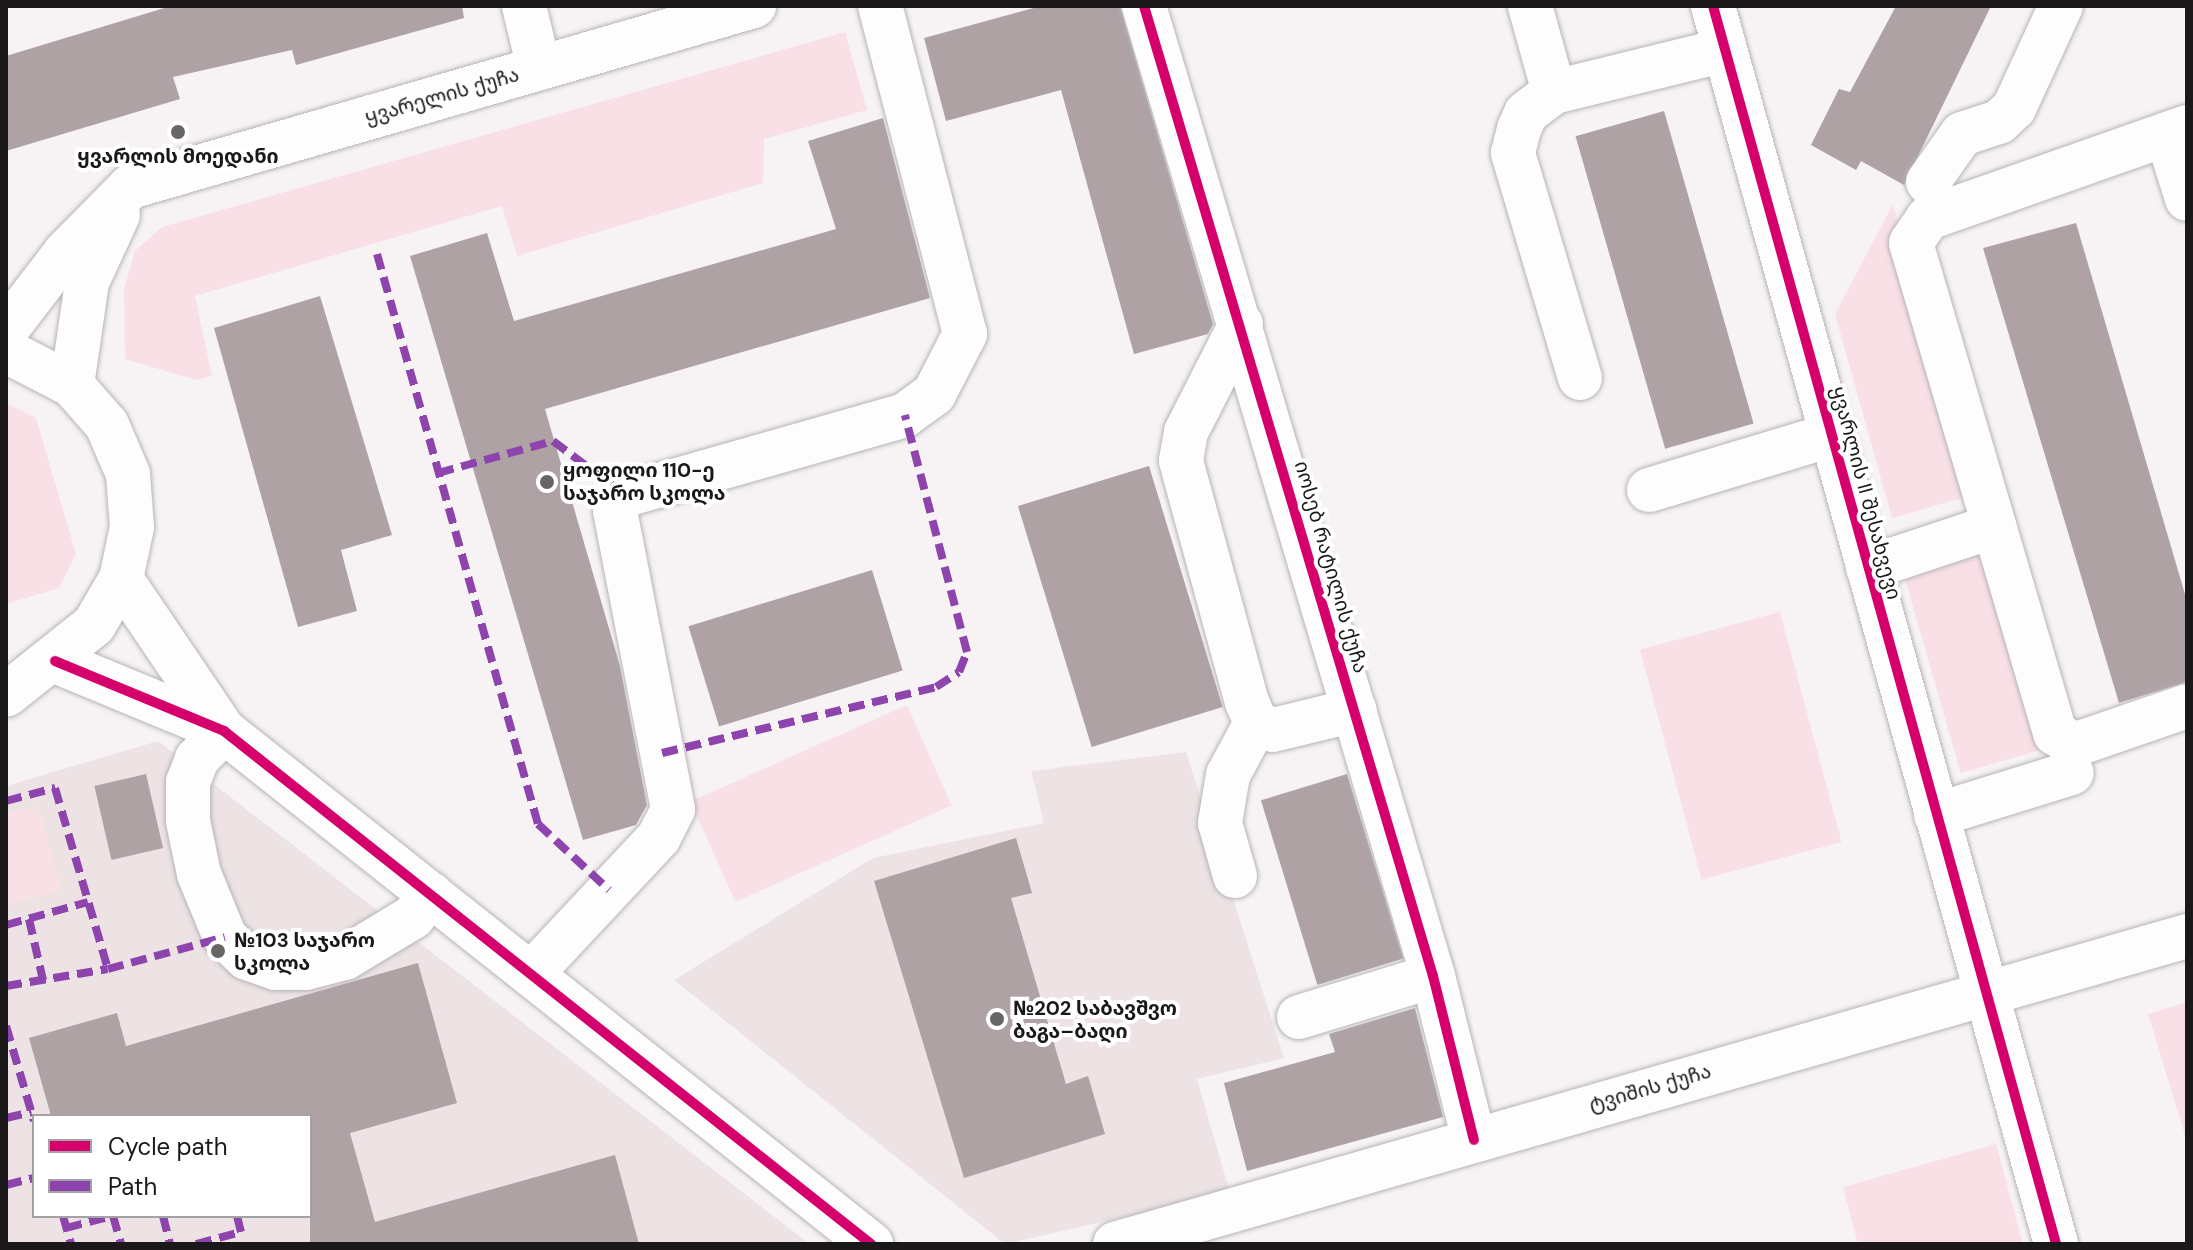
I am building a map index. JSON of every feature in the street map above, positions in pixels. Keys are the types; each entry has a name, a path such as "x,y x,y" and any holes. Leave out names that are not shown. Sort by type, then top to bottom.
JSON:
{"street":[{"path":"524,6 539,68"},
{"name":"ყვარელის ქუჩა","path":"6,330 65,253 130,187 754,6"},
{"path":"531,974 659,837 673,809 615,511 625,495 905,415 934,394 965,334 880,6"},
{"name":"იოსებ რატილის ქუჩა","path":"1144,6 1433,976 1474,1140"},
{"path":"1530,6 1554,92"},
{"name":"ყვარლის II შესახვევი","path":"1713,6 2056,1244"},
{"path":"1928,182 1951,143 2014,108 2061,6"},
{"path":"1580,378 1513,153 1526,113 1554,92 1725,50"},
{"path":"2187,199 2177,131 1928,218 1916,228 1911,243 2055,733 2074,745 2187,706"},
{"path":"72,385 87,282 130,187"},
{"path":"1235,876 1220,823 1228,775 1256,723 1181,461 1186,432 1241,324"},
{"path":"6,351 72,385 107,425 128,474 132,527 121,579 94,625 55,661 6,695"},
{"path":"1649,490 1831,435"},
{"path":"1868,568 1994,526"},
{"path":"121,579 224,731"},
{"path":"55,661 224,731 871,1244"},
{"path":"1256,723 1273,730 1355,710"},
{"path":"224,731 197,759 188,782 188,821 199,874 225,937 247,958 276,968 306,968 345,958 413,917 431,894"},
{"path":"1936,815 2072,773"},
{"name":"ტვიშის ქუჩა","path":"1115,1244 1984,990 2187,936"},
{"path":"1299,1017 1433,976"}],"shaded area":[{"path":"845,32 867,110 764,139 763,183 517,256 502,206 195,296 212,376 196,380 125,359 124,288 135,251 162,227"},
{"path":"1893,204 1972,495 1892,518 1835,314"},
{"path":"6,403 36,418 76,554 59,588 6,604"},
{"path":"1983,546 2041,750 1961,773 1902,569"},
{"path":"1780,612 1842,842 1702,879 1640,650"},
{"path":"907,705 952,805 735,902 690,801"},
{"name":"№103 საჯარო სკოლა","path":"158,741 807,1242 807,1244 6,1244 6,786"},
{"name":"№202 საბავშვო ბაგა–ბაღი","path":"1186,752 1284,1058 1197,1079 1230,1193 1005,1244 674,980 873,858 1044,823 1031,771"},
{"path":"38,805 61,890 6,905 6,814"},
{"path":"2187,1002 2187,1142 2148,1014"},
{"path":"1996,1144 2023,1244 1858,1244 1843,1187"}],"building":[{"path":"171,6 462,6 464,18 296,65 292,50 173,77 180,99 6,151 6,56"},
{"path":"1041,6 1120,6 1213,324 1208,334 1134,354 1061,90 946,121 924,38"},
{"path":"1896,6 1991,6 1904,185 1861,161 1856,170 1811,145 1839,89 1850,92"},
{"path":"1664,111 1754,423 1665,449 1576,136"},
{"name":"ყოფილი 110-ე საჯარო სკოლა","path":"883,118 930,298 545,409 620,666 647,805 636,825 583,840 410,256 487,233 514,321 836,229 808,141"},
{"path":"2076,223 2187,601 2187,682 2119,703 1983,248"},
{"path":"320,296 392,535 341,550 357,611 298,627 214,328"},
{"path":"1149,466 1223,707 1092,747 1018,506"},
{"path":"872,570 903,670 719,727 688,626"},
{"path":"146,774 163,848 111,860 94,786"},
{"path":"1347,774 1403,959 1317,985 1261,800"},
{"path":"1016,838 1032,893 1011,898 1066,1084 1088,1076 1105,1134 964,1178 874,881"},
{"path":"418,963 457,1103 350,1133 375,1222 615,1155 639,1244 310,1244 312,1114 50,1114 29,1038 117,1013 126,1046"},
{"path":"1415,1008 1443,1117 1247,1171 1224,1083 1335,1052 1329,1034"}],"marked path":[{"path":"377,254 538,824 609,890"},
{"path":"662,753 936,687 959,672 967,652 905,415"},
{"path":"438,473 553,441 625,495"},
{"path":"6,801 55,788 108,969"},
{"path":"6,925 88,902"},
{"path":"29,919 43,980"},
{"path":"6,986 108,969 225,937"},
{"path":"6,1026 32,1114"},
{"path":"6,1118 31,1112"},
{"path":"6,1185 32,1178"},
{"path":"64,1218 71,1244"},
{"path":"66,1228 104,1218"},
{"path":"114,1218 121,1244"},
{"path":"164,1218 170,1244"},
{"path":"196,1244 241,1232 238,1218"}],"cycle path":[{"path":"1144,6 1433,976 1474,1140"},
{"path":"1713,6 2056,1244"},
{"path":"55,661 224,731 871,1244"}],"place":[{"name":"ყვარლის მოედანი","path":"178,132"},
{"name":"ყოფილი 110-ე საჯარო სკოლა","path":"547,482"},
{"name":"№103 საჯარო სკოლა","path":"218,951"},
{"name":"№202 საბავშვო ბაგა–ბაღი","path":"997,1019"}]}
